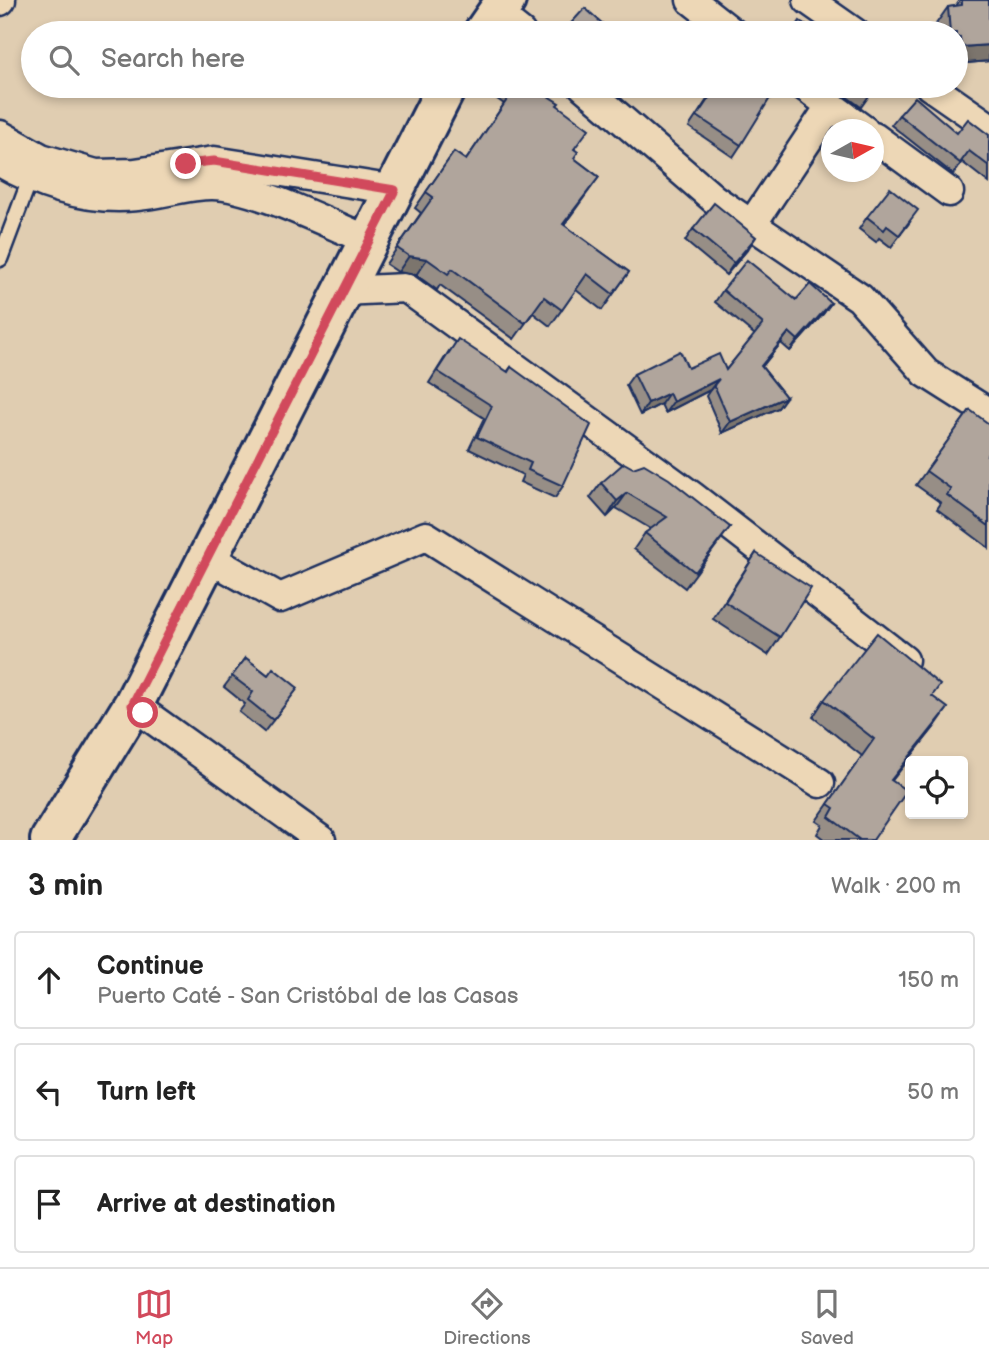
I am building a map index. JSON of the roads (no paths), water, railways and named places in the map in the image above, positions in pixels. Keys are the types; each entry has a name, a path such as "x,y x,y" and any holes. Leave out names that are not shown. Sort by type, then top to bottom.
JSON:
{"main road":[{"path":"51,840 132,705 441,98"}],"street":[{"path":"691,0 718,21"},
{"path":"808,0 838,21"},
{"path":"597,98 714,199 860,298 926,373 989,414"},
{"path":"821,98 849,119"},
{"path":"947,98 989,127"},
{"path":"752,225 831,105"},
{"path":"0,135 41,158 96,174 135,173 214,161 395,190"},
{"path":"884,145 949,192"},
{"path":"0,162 30,179 93,198 137,196 213,185 244,191 368,240"},
{"path":"341,291 406,288 692,496 920,672"},
{"path":"209,558 280,598 426,536 820,783"},
{"path":"132,705 321,840"}],"lane":[{"path":"0,259 30,179"}]}
